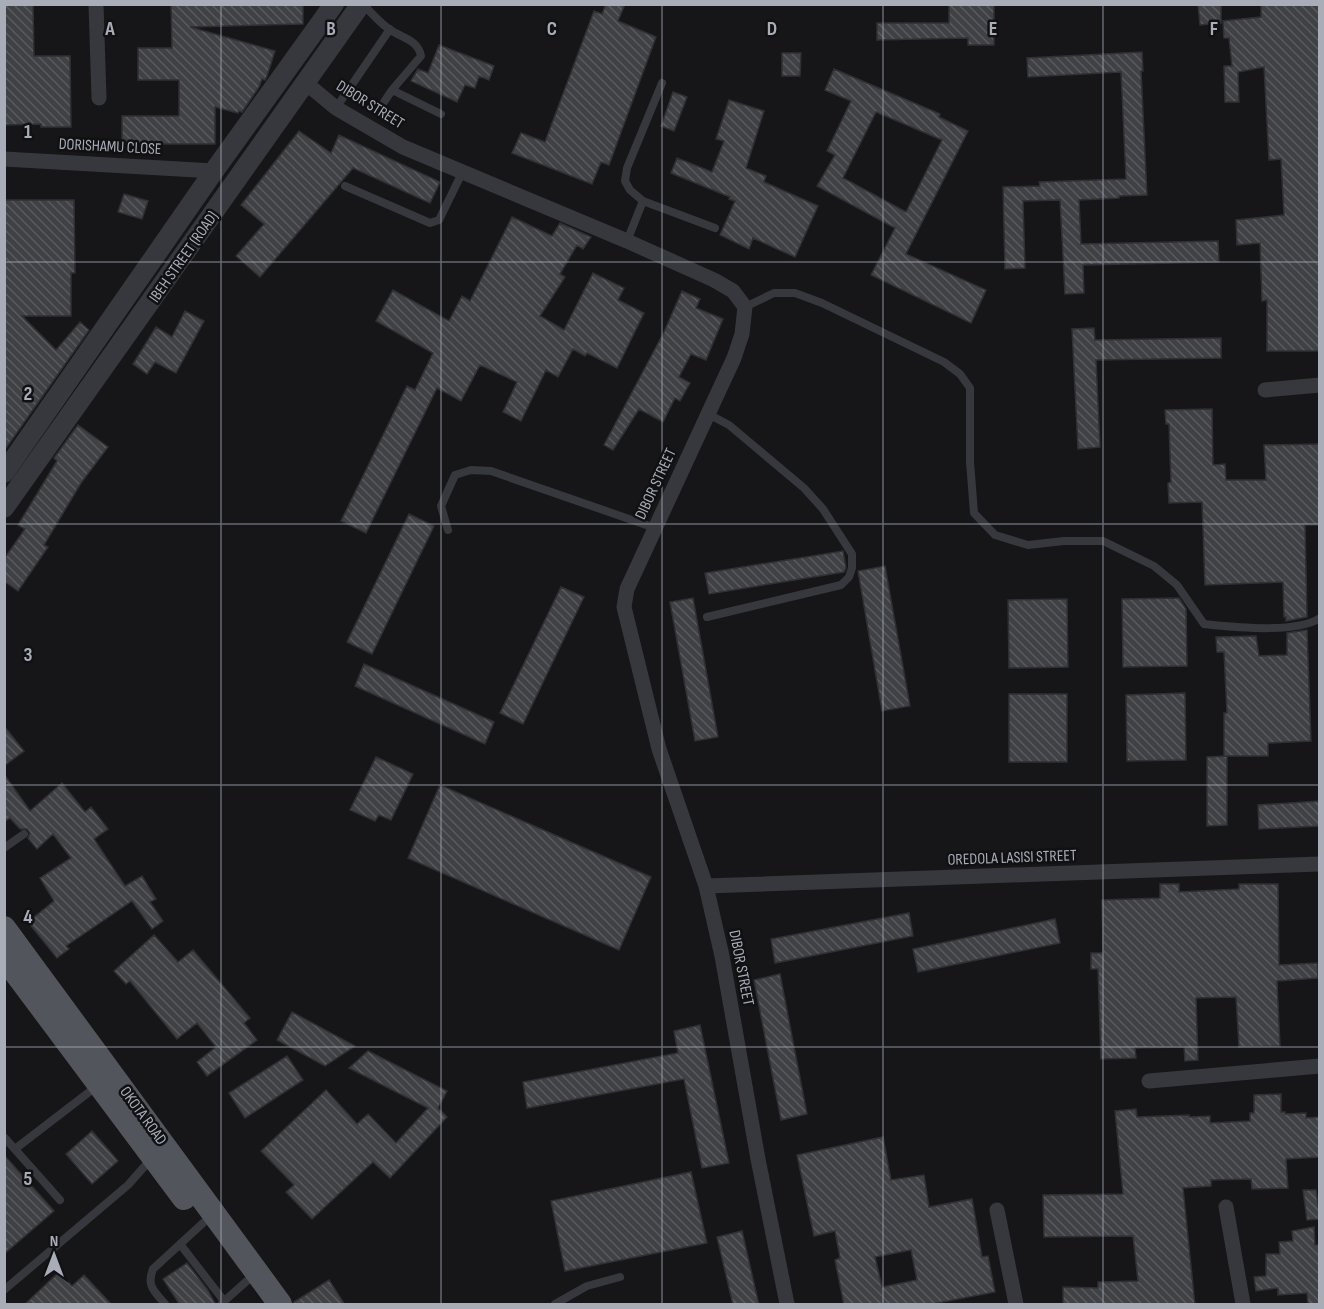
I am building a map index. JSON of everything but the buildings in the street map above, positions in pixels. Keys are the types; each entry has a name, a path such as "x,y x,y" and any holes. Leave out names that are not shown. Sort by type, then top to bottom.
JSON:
{"main road":[{"name":"OKOTA ROAD","path":"4,928 280,1305"},
{"name":"OKOTA ROAD","path":"4,957 152,1158 268,1305"}],"street":[{"path":"96,4 99,98"},
{"name":"IBEH STREET (ROAD)","path":"4,473 214,171 334,4"},
{"name":"IBEH STREET (ROAD)","path":"4,508 362,4"},
{"name":"DIBOR STREET","path":"307,84 336,108 404,147 714,280 733,291 745,307 742,334 735,358 627,589 624,607 659,749 706,886 722,956 758,1159 788,1305"},
{"name":"DORISHAMU CLOSE","path":"4,159 214,171"},
{"path":"1265,390 1320,385"},
{"name":"OREDOLA LASISI STREET","path":"706,886 1320,864"},
{"path":"1149,1081 1320,1066"},
{"path":"1226,1207 1243,1305"},
{"path":"998,1210 1016,1305"}],"lane":[{"path":"362,4 390,30 413,42 419,48 421,56 384,102"},
{"path":"336,108 390,30"},
{"path":"662,83 627,168 625,180 630,190 643,201 715,228"},
{"path":"392,90 441,114"},
{"path":"345,186 430,223 439,220 462,173"},
{"path":"627,241 643,201"},
{"path":"745,307 774,293 795,293 822,303 944,362 960,374 970,388 970,462 974,513 995,535 1028,545 1064,541 1103,541 1154,566 1178,585 1204,624 1235,628 1261,628 1310,624 1320,618"},
{"path":"707,617 841,585 849,578 852,568 852,554 824,510 804,488 729,425 708,414"},
{"path":"448,530 441,506 455,475 471,470 491,471 655,528"},
{"path":"4,848 24,834"},
{"path":"15,1149 99,1085"},
{"path":"4,1137 60,1200"},
{"path":"4,1290 128,1185 152,1158"},
{"path":"165,1305 152,1288 150,1278 153,1269 203,1223"},
{"path":"180,1244 223,1303 248,1280"},
{"path":"555,1305 587,1286 620,1276"}]}
